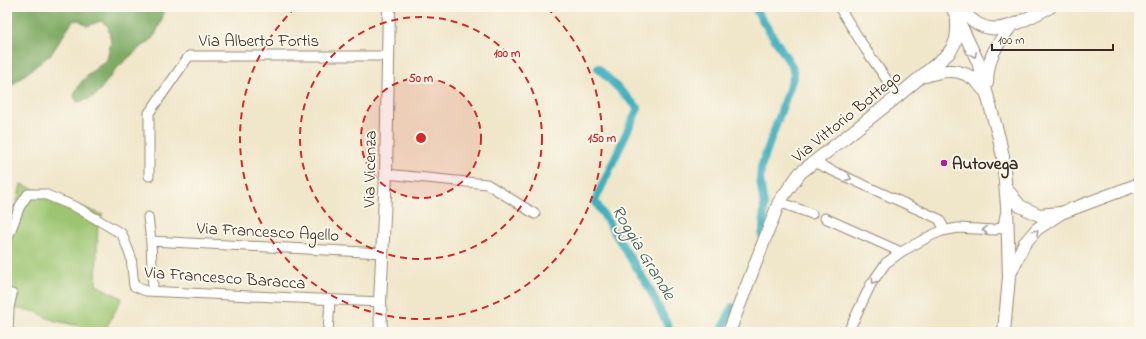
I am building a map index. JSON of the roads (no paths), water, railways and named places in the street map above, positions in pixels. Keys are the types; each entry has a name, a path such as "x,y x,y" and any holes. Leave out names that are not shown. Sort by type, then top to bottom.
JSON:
{"street":[{"name":"Via Vicenza","path":"381,332 380,302 386,174 390,7"},
{"path":"839,7 866,50 898,96"},
{"path":"952,7 958,13 991,29 1010,27 1050,7"},
{"path":"958,13 978,62 1001,144 1003,157 1007,206 1009,277 1004,332"},
{"name":"Via Vittorio Bottego","path":"729,332 779,202 800,173 921,78 948,54 954,46 957,36 958,13"},
{"path":"986,93 988,66 994,48 1010,27"},
{"name":"Via Alberto Fortis","path":"149,176 149,113 189,56 389,56"},
{"name":"Via Vittorio Bottego","path":"921,78 945,70 968,74 978,82 986,93"},
{"path":"813,162 939,218 942,231"},
{"path":"386,174 487,184 535,214"},
{"path":"1006,188 1020,206 1039,215 1061,213 1139,184"},
{"name":"Via Francesco Baracca","path":"7,240 20,206 28,194 44,194 76,207 122,234 131,257 134,286 146,291 380,302"},
{"path":"779,202 812,214"},
{"path":"848,332 871,284 886,263 901,252 942,231 958,228 995,230 1003,226 1007,206"},
{"path":"1009,277 1024,244 1038,230 1061,213"},
{"path":"148,217 152,241 153,291"},
{"path":"825,218 901,252"},
{"name":"Via Francesco Agello","path":"152,241 383,253"},
{"path":"7,294 12,294 9,308 8,332"},
{"path":"328,332 330,300"}],"waterway":[{"path":"754,7 792,66 794,75 761,167 760,180 764,205 762,235"},
{"name":"Roggia Grande","path":"598,68 638,108 595,201 649,288 671,332"},
{"path":"721,332 732,307"}],"place":[{"name":"Autovega","path":"944,163"}]}
